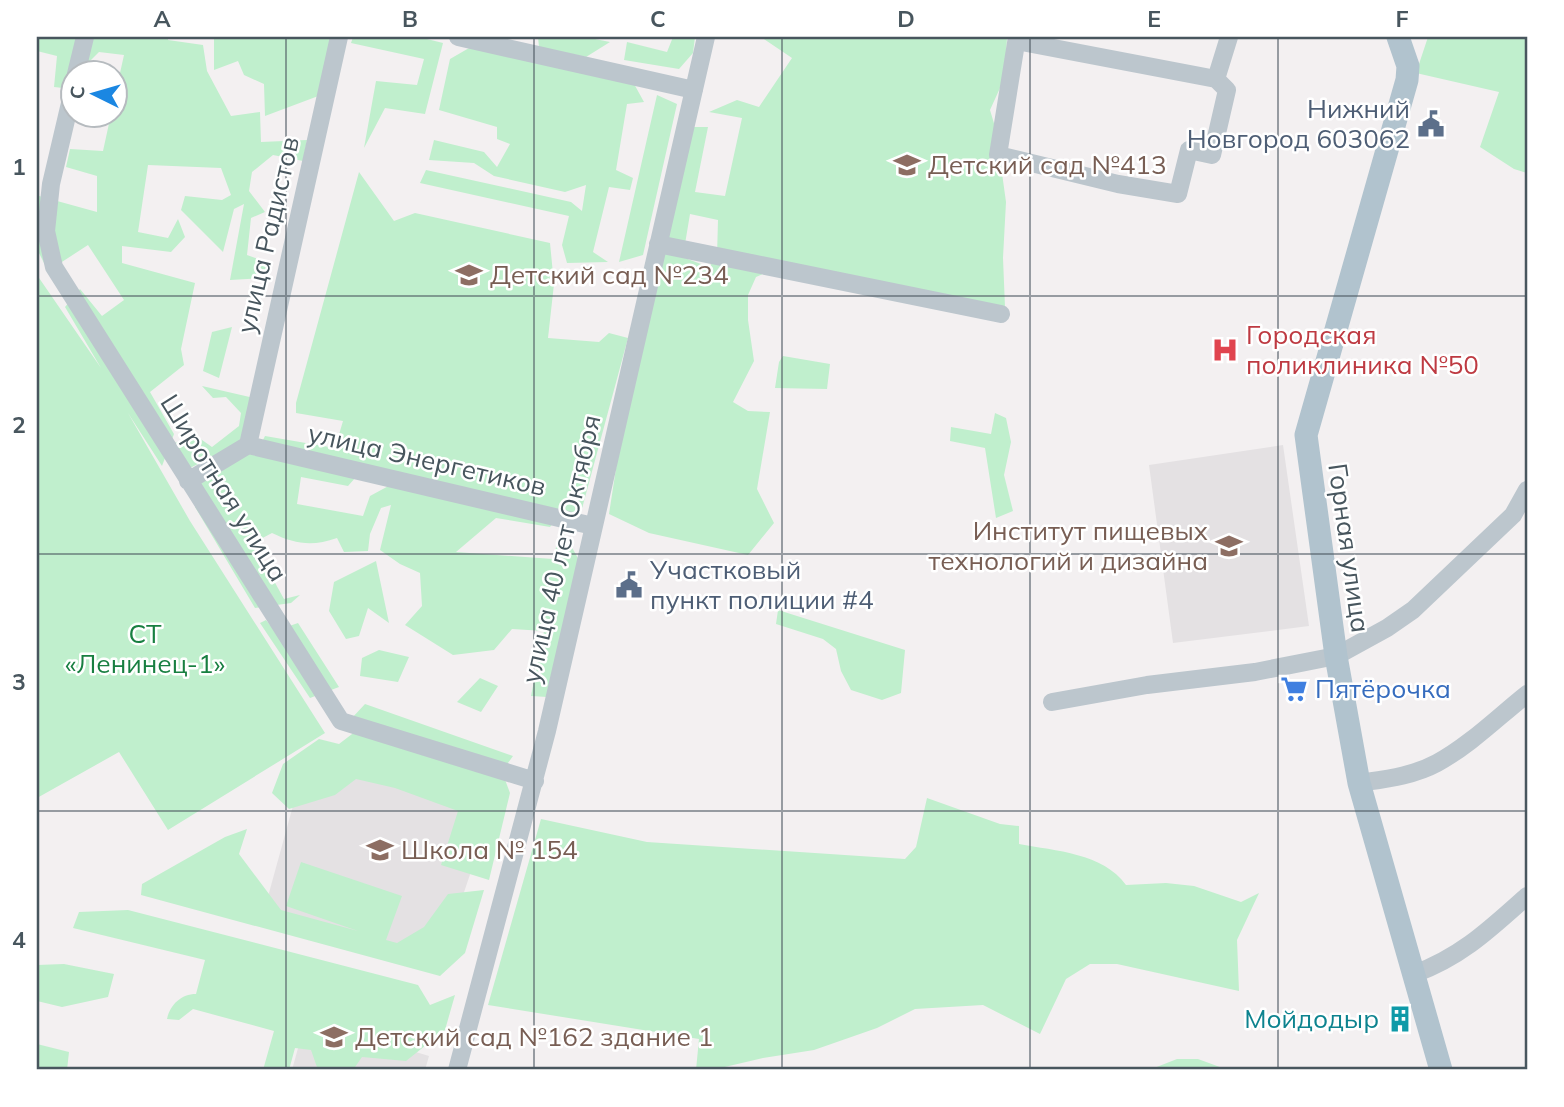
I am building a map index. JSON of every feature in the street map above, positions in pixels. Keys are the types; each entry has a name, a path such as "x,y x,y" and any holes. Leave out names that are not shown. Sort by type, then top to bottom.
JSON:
{"main road":[{"name":"Горная улица","path":"1398,37 1408,66 1407,80 1306,435 1336,656 1359,783 1441,1070"}],"street":[{"path":"79,60 85,37"},
{"name":"улица Радистов","path":"248,445 339,37"},
{"path":"458,37 694,90"},
{"name":"улица 40 лет Октября","path":"457,1070 535,781 706,37"},
{"path":"1216,79 1229,37"},
{"path":"1017,39 1216,79 1227,90 1212,155 1189,150 1178,194 1118,184 998,155 1017,39"},
{"name":"Широтная улица","path":"64,130 51,184 46,231 54,267 341,721 535,781"},
{"path":"658,244 1001,314"},
{"path":"188,481 248,445"},
{"name":"улица Энергетиков","path":"248,445 593,526"},
{"path":"1052,702 1147,685 1255,672 1336,656 1387,628 1413,610 1513,515 1527,490"},
{"path":"1359,783 1402,776 1436,764 1463,747 1527,694"},
{"path":"1413,974 1440,965 1472,944 1527,896"}],"shaded area":[{"name":"Институт пищевых технологий и дизайна","path":"1283,445 1309,626 1173,643 1149,465"},
{"name":"Школа № 154","path":"302,773 499,789 441,960 264,911"},
{"name":"Детский сад №162 здание 1","path":"306,1019 429,1056 425,1070 292,1070"}],"green space":[{"name":"СТ «Ленинец-1»","path":"37,37 168,37 168,40 203,45 207,71 231,116 260,112 261,142 307,140 303,161 273,155 252,172 249,191 265,212 251,218 247,255 270,263 267,278 230,280 244,204 234,209 223,252 181,210 185,196 222,200 231,195 221,168 148,165 138,232 168,238 178,219 185,237 171,252 122,246 122,263 195,283 181,349 184,365 150,392 174,434 162,466 128,413 190,521 325,733 168,830 119,752 37,798 37,275 101,368 65,307 80,289 102,316 124,300 88,245 48,271 37,249 39,196 97,212 97,176 66,167 70,149 103,151 108,130 130,130 130,60 123,60 124,55 99,52 91,60 60,60 60,88 54,87 57,56 37,51"},
{"path":"214,37 334,37 321,95 265,116 264,84 244,75 238,61 214,70"},
{"path":"353,37 419,37 443,43 425,114 385,108 364,148 376,81 417,85 424,59 351,43"},
{"path":"538,37 585,37 610,42 586,57 539,47"},
{"path":"673,37 695,37 693,53 679,69 624,60 627,42 667,52"},
{"path":"761,37 1007,37 1005,77 990,110 996,130 1006,202 1003,258 1005,307 770,271 756,277 748,295 748,320 754,361 733,402 748,411 770,412 757,489 774,523 748,555 649,533 609,514 617,462 661,249 709,267 717,256 718,220 690,214 685,244 663,241 688,127 708,127 695,192 725,196 742,118 709,112 737,100 759,107 792,58"},
{"path":"1428,37 1527,37 1527,173 1514,169 1480,147 1499,92 1416,73"},
{"path":"476,44 633,82 644,102 627,104 616,170 633,178 630,190 609,187 593,252 608,262 567,263 562,245 569,216 420,183 426,170 571,202 582,211 586,185 565,192 494,176 474,163 429,160 434,140 484,152 497,167 510,144 497,139 497,127 439,110 450,59"},
{"path":"657,95 677,104 643,255 619,262"},
{"path":"359,172 394,221 415,213 550,243 554,284 548,338 599,342 609,333 628,338 580,516 261,444 265,436 335,448 343,421 296,413 296,403"},
{"path":"232,327 219,378 203,371 212,332"},
{"path":"783,356 830,364 827,389 775,388 779,362"},
{"path":"202,386 254,398 244,441 188,469 172,444 195,435 212,447 239,426 241,413 226,397 213,398"},
{"path":"995,413 1006,418 1011,442 1004,475 1013,511 996,518 985,448 950,441 951,427 991,434"},
{"path":"245,453 356,477 348,486 301,477 297,504 363,516 370,496 394,483 554,522 550,527 496,518 456,552 553,559 561,528 579,560 547,697 531,696 544,631 512,629 494,650 453,655 405,625 422,606 420,573 400,564 380,550 391,505 381,508 370,534 368,551 344,552 337,538 320,543 304,543 272,533 253,543 284,599 300,595 291,603 255,608 195,507 197,481"},
{"path":"376,561 389,623 368,608 359,636 346,639 329,611 334,582"},
{"path":"778,610 905,650 901,693 882,700 851,690 841,671 836,649 823,639 776,624"},
{"path":"266,620 275,631 298,623 339,687 310,698 260,623"},
{"path":"379,650 409,657 398,682 360,676 362,658"},
{"path":"480,678 498,686 481,712 457,702"},
{"path":"365,704 513,756 505,767 351,719"},
{"path":"356,731 504,777 510,793 489,880 441,865 458,811 395,788 356,779 335,795 289,809 272,793 283,764 319,739 339,744"},
{"path":"927,798 1000,824 1019,826 1019,844 1092,860 1116,874 1126,885 1166,883 1194,886 1241,902 1259,893 1237,940 1239,991 1117,964 1090,964 1066,979 1040,1034 983,1005 915,1009 877,1028 814,1050 712,1070 696,1070 699,1039 488,1005 541,819 647,842 905,859 916,847"},
{"path":"247,829 239,854 281,910 358,931 286,906 301,862 402,896 386,940 397,943 424,927 448,894 484,890 465,953 440,976 141,895 142,884 225,837"},
{"path":"128,910 418,985 430,1005 455,995 445,1030 406,1061 362,1057 353,1070 318,1070 311,1050 295,1048 289,1070 263,1070 274,1031 193,1009 179,1020 167,1019 177,1001 196,994 205,960 73,928 79,912"},
{"path":"64,964 114,974 108,997 62,1007 37,1001 37,965"},
{"path":"37,1044 69,1052 67,1070 37,1070"},
{"path":"1177,1059 1198,1059 1228,1070 1149,1070"}],"place":[{"name":"Нижний Новгород 603062","path":"1431,124"},
{"name":"Детский сад №413","path":"907,165"},
{"name":"Детский сад №234","path":"469,275"},
{"name":"Городская поликлиника №50","path":"1225,350"},
{"name":"Институт пищевых технологий и дизайна","path":"1229,546"},
{"name":"Участковый пункт полиции #4","path":"629,585"},
{"name":"Пятёрочка","path":"1294,689"},
{"name":"Школа № 154","path":"380,850"},
{"name":"Мойдодыр","path":"1400,1019"},
{"name":"Детский сад №162 здание 1","path":"334,1037"}]}
